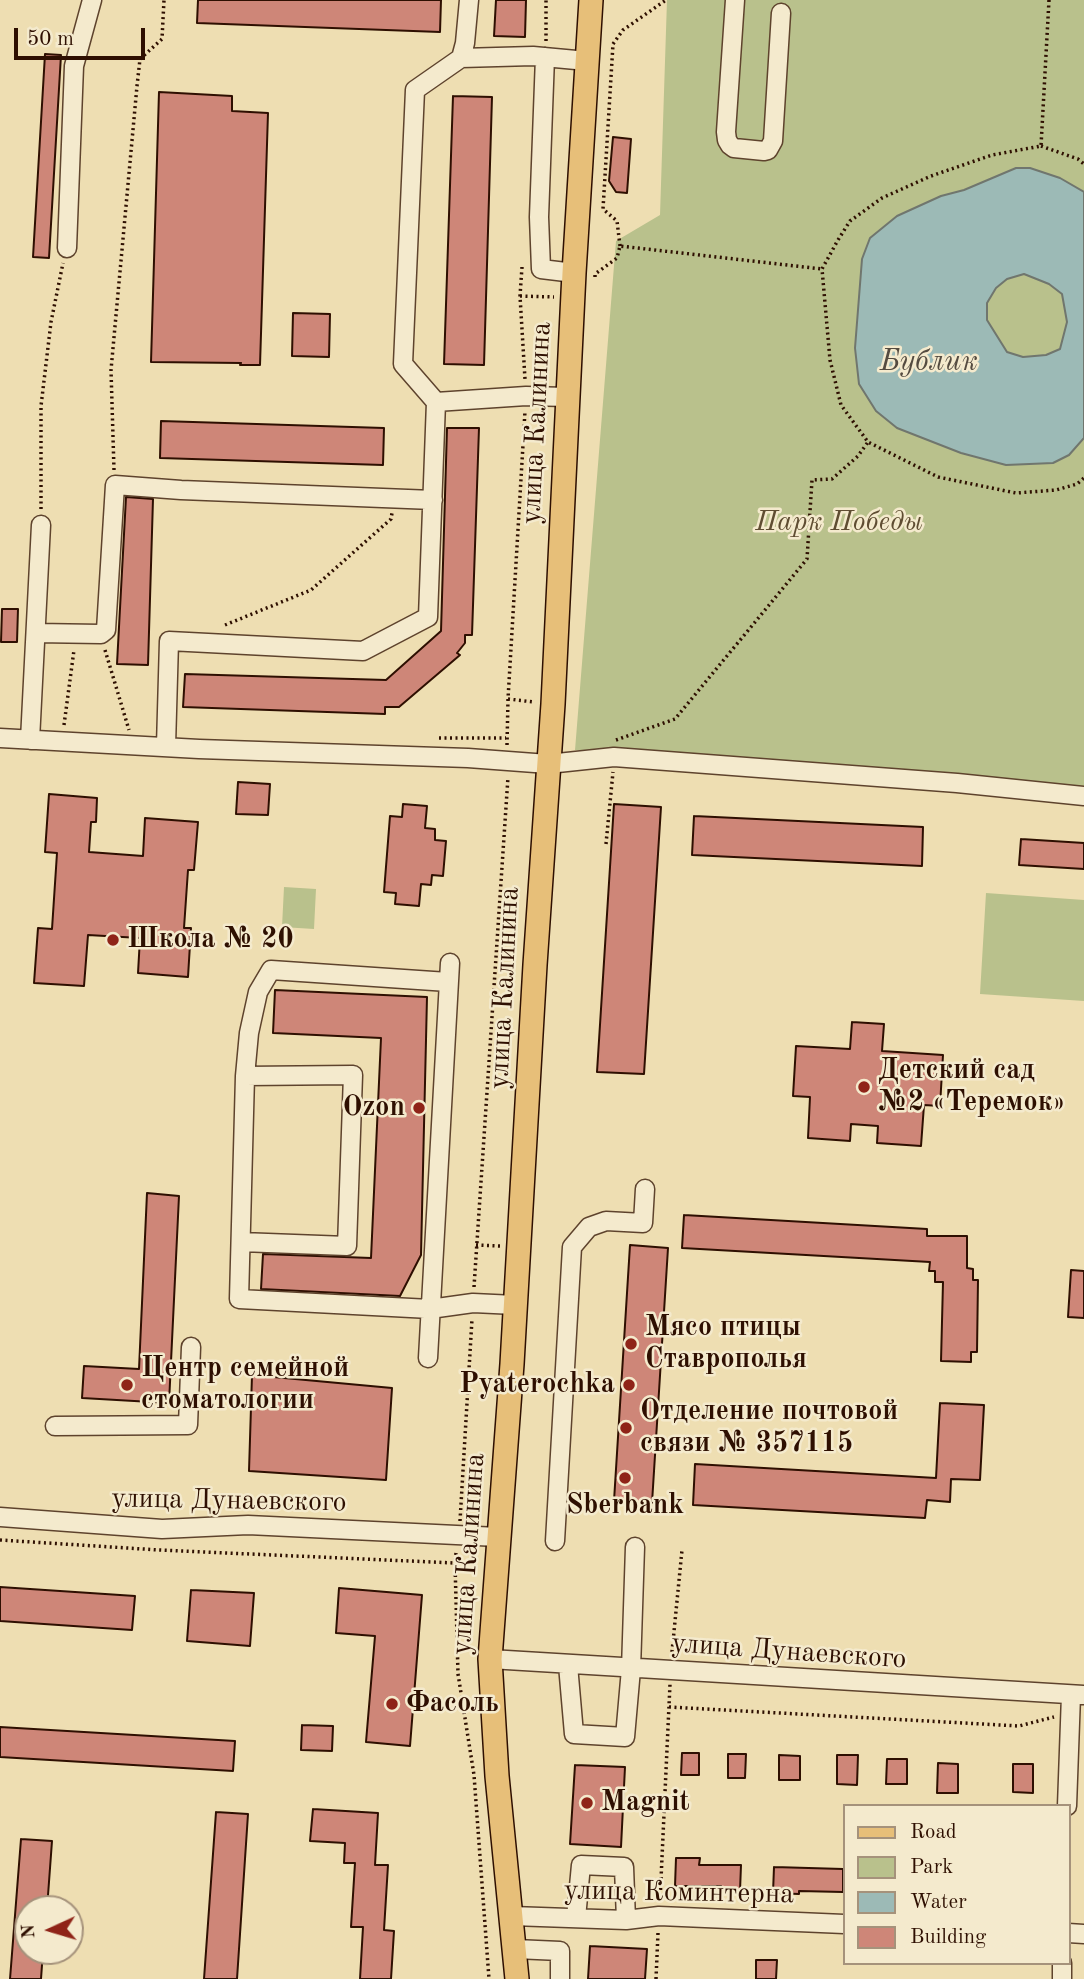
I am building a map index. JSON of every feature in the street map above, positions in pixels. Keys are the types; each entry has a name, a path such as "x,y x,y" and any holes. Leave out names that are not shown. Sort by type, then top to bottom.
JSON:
{"main road":[{"name":"улица Калинина","path":"517,1979 497,1776 490,1660 512,1363 591,0"}],"street":[{"path":"66,248 74,66 92,0"},
{"path":"461,58 469,0"},
{"path":"735,0 726,132 727,140 734,148 764,151 768,150 773,141 781,13"},
{"path":"539,57 541,269 574,273"},
{"path":"166,746 169,641 363,651 428,617 436,402 403,364 415,90 461,58 539,57 587,61"},
{"path":"436,402 526,396 568,397"},
{"path":"36,633 101,634 106,630 115,485 433,500"},
{"path":"30,740 41,525"},
{"path":"0,738 468,758 548,764 614,757 957,783 1084,796"},
{"path":"428,1358 450,963"},
{"path":"448,982 271,970 258,992 249,1033 245,1076 239,1299 430,1308 473,1303 515,1305"},
{"path":"241,1241 347,1246 353,1075 245,1076"},
{"path":"555,1541 572,1247 589,1227 606,1221 643,1223 645,1189"},
{"path":"55,1426 188,1425 191,1347"},
{"name":"улица Дунаевского","path":"0,1517 162,1528 248,1525 498,1537"},
{"path":"568,1665 575,1734 625,1737 631,1669 635,1547"},
{"name":"улица Дунаевского","path":"490,1660 1078,1695"},
{"path":"1068,1804 1070,1713 1078,1695"},
{"path":"576,1918 581,1865 624,1867 626,1920"},
{"name":"улица Коминтерна","path":"512,1916 626,1920 659,1916 842,1924"},
{"path":"515,1949 560,1951 559,1979"}],"path":[{"path":"115,485 110,381 141,59 162,39 164,0"},
{"path":"539,57 546,42 546,0"},
{"path":"520,296 589,298 596,274 617,258 620,246 617,221 603,209 613,44 624,30 666,0"},
{"path":"1041,146 1049,0"},
{"path":"1084,164 1078,159 1041,146 992,155 931,176 882,198 850,220 822,270 830,360 841,405 868,442 938,477 1016,493 1056,490 1077,484 1084,478"},
{"path":"620,246 822,270"},
{"path":"41,525 41,405 51,322 66,248"},
{"path":"489,1979 474,1775 458,1674 455,1563 459,1536 509,761 506,738 526,396 520,296 523,256"},
{"path":"606,844 616,740 675,719 807,559 812,480 832,479 858,456 868,442"},
{"path":"210,643 225,625 311,590 391,519 394,498"},
{"path":"64,728 76,634"},
{"path":"101,634 130,732"},
{"path":"0,1540 455,1563"},
{"path":"656,1979 671,1670 682,1550"},
{"path":"669,1707 1019,1726 1070,1713"}],"green space":[{"name":"Парк Победы","path":"667,0 1084,0 1084,792 575,750 616,241 660,215"},
{"path":"284,887 316,889 314,929 282,927"},
{"path":"986,893 1084,900 1084,1001 980,994"}],"water":[{"name":"Бублик","path":"1016,168 1030,168 1060,178 1084,192 1084,438 1069,455 1053,463 1006,465 961,453 897,428 876,411 859,384 855,348 862,259 870,238 897,216 941,196 964,190","holes":["1024,274 1049,284 1062,294 1067,322 1060,349 1046,355 1023,357 1007,352 987,320 987,303 996,288 1007,279"]}],"building":[{"path":"198,0 441,0 440,32 197,23"},
{"path":"496,0 526,0 525,37 494,36"},
{"path":"45,54 61,55 49,258 33,257"},
{"path":"159,92 232,96 232,111 268,113 260,365 151,362"},
{"path":"453,96 492,97 484,365 444,364"},
{"path":"613,137 631,139 627,193 616,192 609,181"},
{"path":"293,313 330,314 329,357 292,356"},
{"path":"161,421 384,428 383,465 160,458"},
{"path":"447,428 479,428 472,635 465,635 465,643 457,653 460,655 399,707 385,707 385,714 183,707 185,674 386,680 441,631"},
{"path":"126,497 153,499 148,665 117,664"},
{"path":"2,609 18,609 17,642 1,642"},
{"path":"238,782 270,784 268,815 236,814"},
{"path":"49,794 97,798 96,822 91,822 89,852 143,856 145,818 198,822 194,870 188,870 184,928 191,928 188,977 138,973 140,938 88,935 84,986 34,983 38,928 52,929 57,853 45,852"},
{"path":"403,804 427,806 425,828 435,829 435,840 446,841 443,876 432,875 431,885 421,884 419,906 395,904 396,893 384,892 390,816 402,817"},
{"path":"614,804 661,807 644,1074 597,1072"},
{"path":"694,816 923,827 922,866 692,855"},
{"path":"1021,839 1084,843 1084,869 1019,865"},
{"path":"275,990 427,997 421,1255 400,1296 261,1289 263,1254 371,1258 381,1038 273,1033"},
{"path":"852,1022 884,1024 882,1051 943,1055 940,1106 924,1105 921,1146 877,1143 878,1126 851,1124 850,1141 808,1138 810,1097 793,1096 796,1046 850,1049"},
{"path":"147,1193 179,1196 169,1403 82,1398 84,1366 139,1369"},
{"path":"684,1215 927,1229 927,1236 967,1236 967,1268 973,1269 973,1280 978,1280 977,1352 971,1352 971,1362 941,1361 943,1282 935,1282 935,1271 929,1271 930,1262 682,1248"},
{"path":"630,1245 668,1248 652,1503 614,1501"},
{"path":"1071,1270 1084,1271 1084,1318 1068,1317"},
{"path":"252,1375 392,1388 386,1480 249,1471"},
{"path":"940,1403 984,1405 980,1480 951,1479 950,1502 927,1500 925,1518 693,1505 695,1464 936,1478"},
{"path":"0,1587 135,1596 132,1630 0,1621"},
{"path":"339,1588 422,1595 410,1746 366,1742 375,1636 336,1633"},
{"path":"191,1590 254,1593 250,1646 187,1641"},
{"path":"302,1725 333,1726 332,1751 301,1750"},
{"path":"0,1727 235,1741 233,1771 0,1757"},
{"path":"682,1753 699,1753 699,1775 681,1775"},
{"path":"728,1754 746,1754 745,1778 728,1778"},
{"path":"779,1755 800,1756 800,1780 779,1780"},
{"path":"837,1755 858,1755 857,1785 837,1784"},
{"path":"887,1759 907,1759 907,1784 886,1784"},
{"path":"938,1763 958,1764 958,1793 937,1793"},
{"path":"1013,1764 1033,1764 1033,1793 1013,1792"},
{"path":"575,1765 625,1767 621,1847 570,1844"},
{"path":"313,1809 378,1813 375,1865 388,1865 384,1930 394,1931 391,1979 360,1979 363,1927 351,1927 355,1863 344,1863 345,1843 310,1841"},
{"path":"216,1812 248,1814 237,1979 204,1979"},
{"path":"21,1839 52,1841 48,1895 17,1895"},
{"path":"676,1858 700,1858 699,1865 741,1865 740,1891 720,1890 721,1886 675,1886"},
{"path":"774,1867 842,1869 842,1892 773,1893"},
{"path":"14,1928 14,1965 42,1965 41,1979 10,1979"},
{"path":"590,1946 647,1949 645,1979 588,1979"},
{"path":"756,1960 777,1960 776,1979 756,1979"}],"place":[{"name":"Школа № 20","path":"113,940"},
{"name":"Детский сад №2 «Теремок»","path":"864,1087"},
{"name":"Ozon","path":"419,1108"},
{"name":"Мясо птицы Ставрополья","path":"631,1344"},
{"name":"Центр cемейной cтоматологии","path":"127,1385"},
{"name":"Pyaterochka","path":"629,1385"},
{"name":"Отделение почтовой связи № 357115","path":"626,1428"},
{"name":"Sberbank","path":"625,1478"},
{"name":"Фасоль","path":"392,1704"},
{"name":"Magnit","path":"587,1803"}]}
